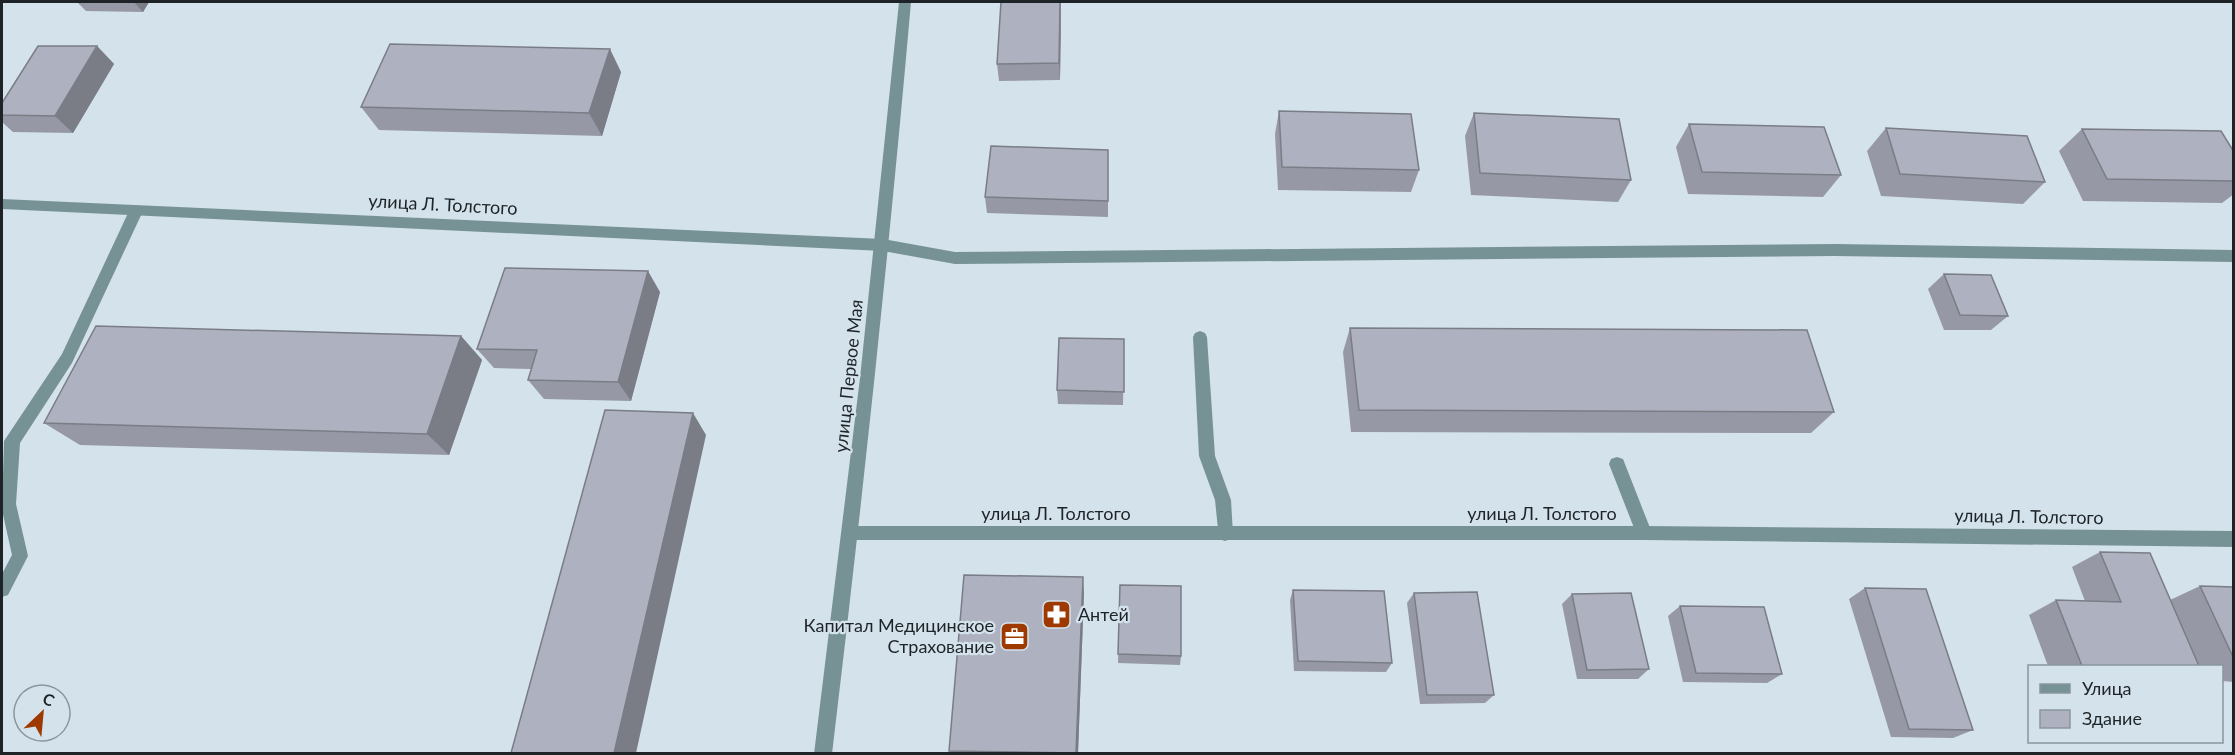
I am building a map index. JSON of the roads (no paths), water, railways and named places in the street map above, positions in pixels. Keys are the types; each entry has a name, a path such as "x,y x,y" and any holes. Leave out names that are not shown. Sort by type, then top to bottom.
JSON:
{"street":[{"name":"улица Первое Мая","path":"823,753 851,533 883,246 905,2"},
{"name":"улица Л. Толстого","path":"2,204 883,246 956,258 1835,250 2234,256"},
{"path":"2,589 20,556 8,504 12,441 67,358 136,211"},
{"path":"1200,337 1208,456 1223,500 1225,534"},
{"path":"1617,464 1644,533"},
{"name":"улица Л. Толстого","path":"851,533 1644,533 2234,539"}],"place":[{"name":"Антей","path":"1057,615"},
{"name":"Капитал Медицинское Страхование","path":"1015,636"}]}
